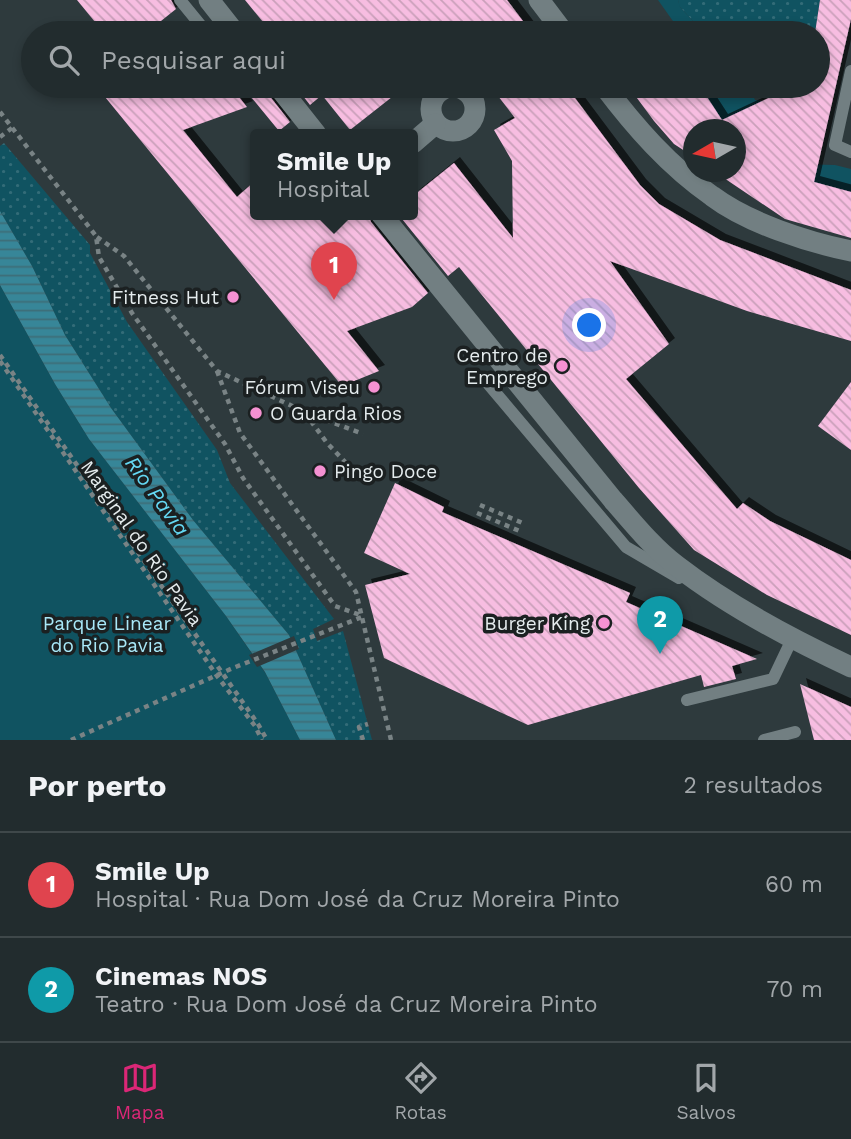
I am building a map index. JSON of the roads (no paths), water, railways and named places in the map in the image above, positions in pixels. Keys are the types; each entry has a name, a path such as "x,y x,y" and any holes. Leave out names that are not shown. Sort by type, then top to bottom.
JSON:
{"street":[{"path":"209,0 226,21"},
{"path":"538,0 555,21"},
{"path":"288,98 312,129"},
{"path":"614,98 661,155 713,198 755,220 851,251"},
{"path":"418,139 435,124"},
{"path":"386,220 627,516 676,565 733,605 851,667"}],"lane":[{"path":"180,0 197,21"},
{"path":"851,71 835,145 851,152"},
{"path":"489,385 626,547 664,570 733,605"},
{"path":"687,700 773,679 793,637"},
{"path":"764,740 795,732"}],"water":[{"name":"Rio Pavia","path":"0,211 32,266 65,335 111,408 193,520 289,635 336,740 300,740 265,672 226,616 89,439 0,285"}],"place":[{"name":"Fitness Hut","path":"233,297"},
{"name":"Smile Up","path":"334,300"},
{"name":"Centro de Emprego","path":"562,366"},
{"name":"Fórum Viseu","path":"374,387"},
{"name":"O Guarda Rios","path":"256,413"},
{"name":"Pingo Doce","path":"320,471"},
{"name":"Burger King","path":"604,623"},
{"name":"Cinemas NOS","path":"660,654"}],"park label":[{"name":"Parque Linear do Rio Pavia","path":"107,634"}]}
